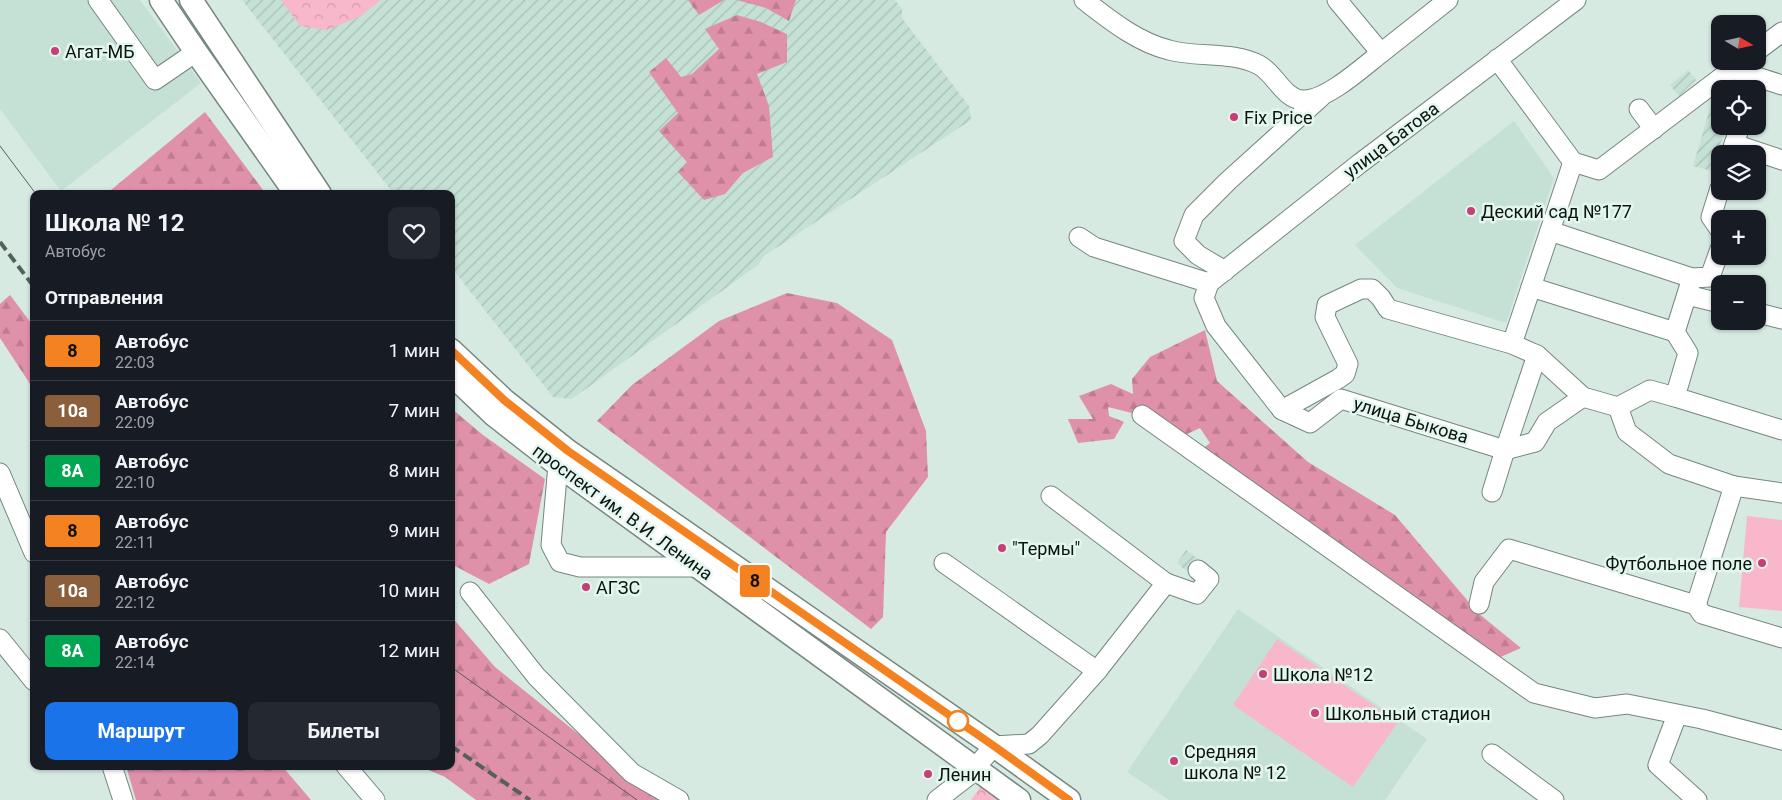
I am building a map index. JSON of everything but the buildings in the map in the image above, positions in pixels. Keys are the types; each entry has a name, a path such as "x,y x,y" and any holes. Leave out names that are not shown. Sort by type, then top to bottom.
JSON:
{"main road":[{"path":"161,0 293,190"},
{"path":"191,0 317,190"},
{"name":"проспект им. В.И. Ленина","path":"455,354 504,400 568,451 994,746 1068,800"},
{"name":"проспект им. В.И. Ленина","path":"455,378 494,415 558,465 1019,800"}],"street":[{"path":"98,0 155,80 196,52"},
{"path":"1084,0 1112,22 1144,41 1170,51 1242,59 1261,66 1292,97 1303,100 1322,96"},
{"path":"1337,0 1381,53"},
{"path":"1225,271 1198,255 1184,240 1194,215 1228,181 1322,96 1357,72 1448,0"},
{"name":"улица Батова","path":"1210,283 1358,164 1576,0"},
{"path":"1766,44 1782,32"},
{"path":"1497,59 1573,162 1599,170 1731,70"},
{"path":"1743,70 1752,80"},
{"path":"1766,84 1782,85"},
{"path":"1639,109 1654,129"},
{"path":"1735,141 1782,160"},
{"path":"1512,344 1573,162"},
{"path":"1550,231 1689,286 1711,298"},
{"path":"1078,237 1094,247 1210,283 1204,298 1216,326 1282,410 1345,374 1348,364 1325,317 1327,305 1361,289 1372,290 1381,298 1388,309 1512,344 1537,355 1583,397 1618,407 1650,390 1675,396 1782,430"},
{"path":"1675,332 1689,286 1710,277 1714,265"},
{"path":"1531,287 1675,332 1688,353 1675,396"},
{"path":"1766,315 1782,319"},
{"path":"1492,492 1537,355"},
{"path":"1505,450 1534,442 1547,422 1583,397"},
{"name":"улица Быкова","path":"1282,410 1310,423 1341,398 1505,450"},
{"path":"1618,407 1627,432 1669,464 1734,486 1782,493"},
{"path":"1142,415 1534,693 1595,708 1626,704 1677,715 1702,718 1782,740"},
{"path":"558,465 551,545 560,562 580,567 699,567"},
{"path":"0,473 30,544"},
{"path":"1696,604 1734,486"},
{"path":"1051,496 1166,583 1197,594 1209,580 1198,570"},
{"path":"1480,604 1484,582 1509,549 1696,604 1702,614 1782,638"},
{"path":"944,563 1097,671"},
{"path":"937,800 975,769 994,746 1029,744 1040,735 1097,671 1166,583"},
{"path":"470,592 536,676 632,773 679,800"},
{"path":"0,638 30,676"},
{"path":"1677,715 1658,765 1697,800"},
{"path":"1492,754 1554,800"},
{"path":"113,770 123,800"},
{"path":"349,770 375,800"}],"shaded area":[{"path":"0,0 140,0 201,83 62,190 60,190 0,109"},
{"path":"242,0 895,0 902,9 902,18 969,106 971,120 764,256 758,265 572,399 553,397 455,272 455,190 391,190"},
{"path":"1688,70 1696,80 1679,96 1670,85"},
{"path":"1711,105 1711,135 1723,135 1720,145 1711,145 1711,171 1693,166"},
{"name":"Деский сад №177","path":"1514,121 1554,178 1506,323 1397,288 1355,245"},
{"path":"1186,550 1203,563 1193,576 1177,563"},
{"name":"Школа №12","path":"1238,609 1427,739 1385,800 1169,800 1127,772"}],"green space":[{"path":"281,0 381,0 359,17 327,30 300,26"},
{"path":"688,0 724,0 699,15"},
{"path":"737,0 796,0 789,21 766,8"},
{"path":"737,15 761,22 787,34 787,62 757,74 769,106 773,157 743,173 725,194 704,200 678,172 687,162 659,131 678,113 649,72 666,58 681,77 692,74 719,49 705,29"},
{"path":"205,112 263,190 111,190"},
{"path":"787,293 837,303 892,340 926,431 928,477 886,532 883,617 871,629 597,421 632,385 719,321"},
{"path":"10,295 30,322 30,384 0,338 0,304"},
{"path":"1205,330 1217,381 1308,462 1395,515 1478,613 1521,648 1496,659 1201,450 1210,443 1200,428 1185,435 1142,407 1132,413 1108,407 1109,416 1124,422 1114,439 1078,443 1068,419 1093,419 1079,396 1111,384 1133,394 1132,379 1150,357"},
{"path":"455,411 483,435 545,479 529,564 489,584 455,566"},
{"name":"Футбольное поле","path":"1747,516 1782,520 1782,611 1739,607"},
{"path":"455,621 495,667 627,773 673,800 476,800 445,777 428,770 455,770"},
{"name":"Школьный стадион","path":"1277,639 1398,722 1353,787 1233,705"},
{"path":"127,770 285,770 311,800 136,800"},
{"path":"981,786 1000,800 971,800"}],"tram line":[{"path":"0,146 33,190"},
{"path":"455,670 637,800"}],"railway":[{"path":"0,242 30,282"},
{"path":"455,749 530,800"}],"bus line":[{"name":"8","path":"455,354 504,400 568,451 1069,800"}],"place":[{"name":"Агат-МБ","path":"55,51"},
{"name":"Fix Price","path":"1234,117"},
{"name":"Деский сад №177","path":"1471,211"},
{"name":"\"Термы\"","path":"1002,548"},
{"name":"Футбольное поле","path":"1762,563"},
{"name":"АГЗС","path":"586,587"},
{"name":"Школа №12","path":"1263,674"},
{"name":"Школьный стадион","path":"1315,713"},
{"name":"Средняя школа № 12","path":"1174,761"},
{"name":"Ленин","path":"928,774"}]}
